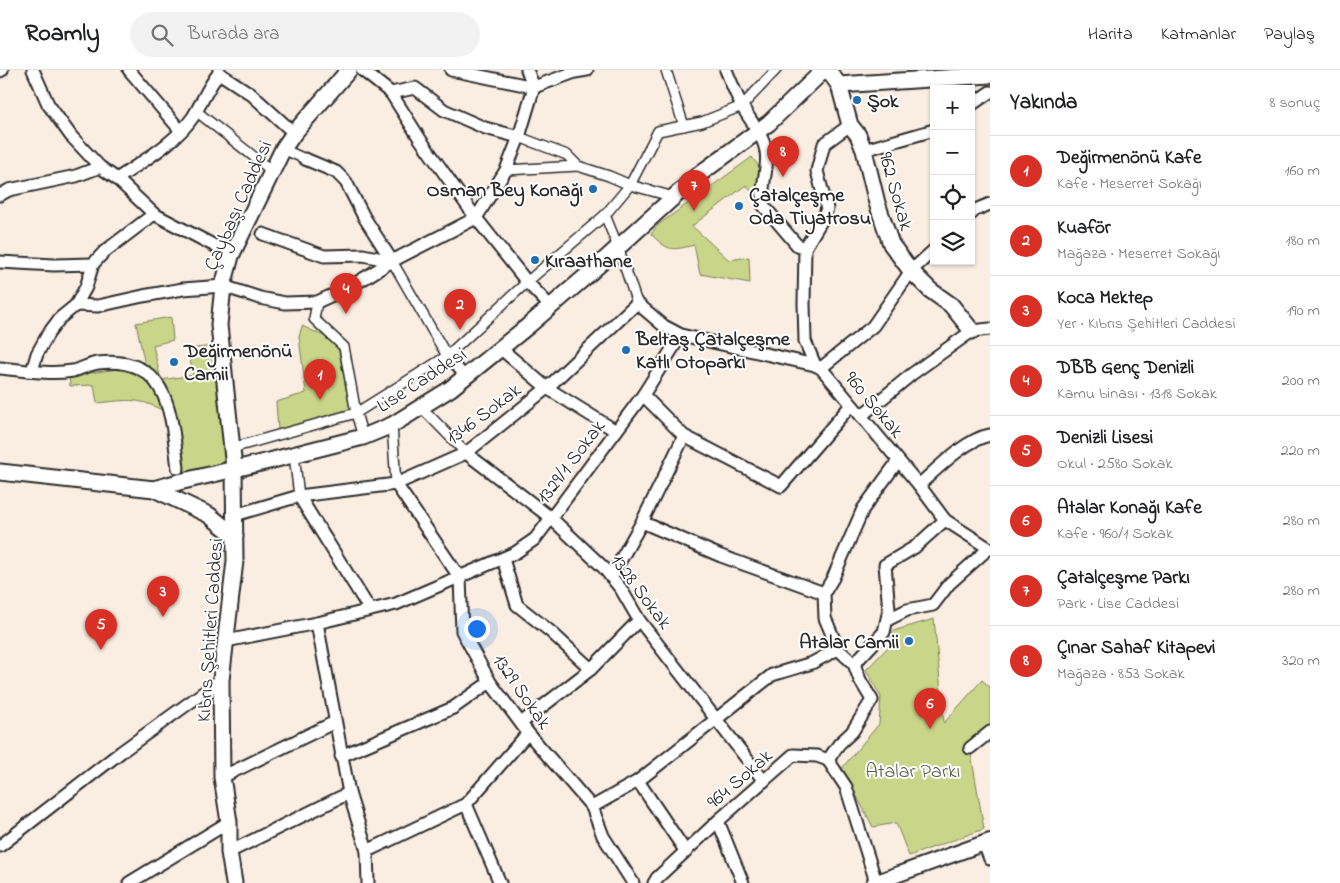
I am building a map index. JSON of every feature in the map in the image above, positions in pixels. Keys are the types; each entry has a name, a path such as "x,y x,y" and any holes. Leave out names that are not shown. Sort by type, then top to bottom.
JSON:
{"main road":[{"name":"Çaybaşı Caddesi","path":"234,468 219,325 223,286 233,253 283,149 294,133 349,70"},
{"name":"962 Sokak","path":"819,72 839,85 850,125 858,135 864,150 877,203 891,244 911,271 930,290 951,305 972,331"},
{"name":"Lise Caddesi","path":"0,472 154,490 234,468 363,437 392,425 450,389 500,348 618,247 696,176 769,123 819,72"},
{"path":"839,85 983,73"},
{"name":"Kıbrıs Şehitleri Caddesi","path":"234,468 235,561 221,680 222,777 234,883"},
{"path":"154,490 209,515 235,536"}],"street":[{"path":"33,70 48,104 71,136 100,167 117,179 154,214 215,246 233,253"},
{"path":"129,70 181,131"},
{"path":"362,70 391,93 420,139 476,218 527,282 550,306"},
{"path":"451,70 534,87 574,72 587,70"},
{"path":"76,305 98,306 143,296 223,286 260,298 285,303 317,302 350,287 392,261 476,218 506,170 520,137 534,87 527,70"},
{"path":"666,70 684,126"},
{"path":"726,70 742,106 758,131 766,151 763,205 796,245 806,248 826,209 817,171 824,144 850,125"},
{"path":"232,448 356,413 447,356 527,282 605,215 630,185 658,131 702,122 742,106 776,70"},
{"path":"117,179 171,142 196,111 210,84 219,72 251,94 294,133"},
{"path":"391,93 415,88 444,110 485,128 520,137 567,156 578,166"},
{"path":"975,102 990,92"},
{"path":"196,111 272,172"},
{"path":"864,150 930,131"},
{"path":"283,149 336,172 346,182 364,217 447,356 466,376"},
{"path":"506,170 578,166 630,185 674,197"},
{"path":"0,195 9,190 76,176 100,167"},
{"path":"975,208 990,204"},
{"path":"32,371 37,354 48,334 60,318 76,305 86,287 93,264 104,252 154,214"},
{"path":"605,215 637,303 664,326 681,335 818,366 873,326 911,271 930,254"},
{"path":"245,227 324,256 363,255 392,261"},
{"name":"960 Sokak","path":"806,248 804,304 806,342 818,366 862,416 946,520 989,549"},
{"path":"0,262 54,265 93,264"},
{"path":"317,302 314,318 344,347 356,413 363,437"},
{"name":"1346 Sokak","path":"235,515 299,496 396,484 466,454 547,388 637,303"},
{"path":"862,416 912,374 972,331 990,329"},
{"name":"1329/1 Sokak","path":"226,642 396,604 516,553 535,539 551,518 643,395 681,335"},
{"path":"500,348 547,388 616,431"},
{"path":"0,368 32,371 73,371 97,363 117,363 131,364 149,374 163,392 172,422 178,468"},
{"path":"643,395 684,436 781,486 851,405"},
{"name":"1328 Sokak","path":"421,407 466,454 551,518 611,577 640,620 764,781"},
{"path":"392,425 396,484 460,578"},
{"path":"919,485 953,455 983,436 990,435"},
{"path":"611,577 642,522 684,436"},
{"path":"294,455 299,496 370,610"},
{"path":"898,461 863,509 833,578 824,593 825,618 838,648 854,664 860,680 872,700 852,732 828,760 846,787 875,883 987,842 990,859"},
{"path":"854,664 884,632 890,610 885,566 915,547 946,520"},
{"path":"642,522 722,556 824,593"},
{"path":"887,620 907,610 933,605 949,584 989,549"},
{"path":"503,559 517,605 551,632 591,669"},
{"name":"1329 Sokak","path":"460,578 462,631 490,682 524,728 592,807 603,836 633,883"},
{"path":"367,851 466,804 524,728 591,669 640,620"},
{"path":"317,623 348,793 367,851 368,880 355,883"},
{"path":"592,807 638,781 772,675 812,663 838,648"},
{"path":"0,846 121,752 221,680"},
{"path":"341,756 452,708 490,682"},
{"path":"222,777 335,722"},
{"path":"970,748 990,732"},
{"name":"964 Sokak","path":"654,883 718,820 793,755 818,756 828,760"},
{"path":"638,781 686,852"},
{"path":"229,852 348,793"},
{"path":"466,804 500,883"},
{"path":"718,820 743,883"},
{"path":"129,883 228,822"}],"green space":[{"path":"752,157 764,174 756,197 746,185 692,226 729,260 749,257 750,283 700,274 694,245 675,249 666,247 651,234 658,225"},
{"path":"171,317 173,340 153,345 161,380 193,375 188,349 221,345 234,468 179,482 170,415 142,402 118,401 97,403 94,385 70,386 69,376 145,365 136,323"},
{"path":"302,326 337,342 350,409 278,431 276,402 306,393 299,337"},
{"name":"Atalar Parkı","path":"934,619 944,723 982,680 990,687 990,725 969,742 984,829 909,856 896,823 873,827 842,768 879,724 881,697 866,670 891,644 893,631"}],"place":[{"name":"Şok","path":"857,100"},
{"name":"Çınar Sahaf Kitapevi","path":"783,177"},
{"name":"Osman Bey Konağı","path":"593,189"},
{"name":"Çatalçeşme Oda Tiyatrosu","path":"739,206"},
{"name":"Çatalçeşme Parkı","path":"694,211"},
{"name":"Kıraathane","path":"535,260"},
{"name":"DBB Genç Denizli","path":"346,314"},
{"name":"Kuaför","path":"460,330"},
{"name":"Beltaş Çatalçeşme Katlı Otoparkı","path":"626,350"},
{"name":"Değirmenönü Camii","path":"174,362"},
{"name":"Değirmenönü Kafe","path":"320,400"},
{"name":"Koca Mektep","path":"163,617"},
{"name":"Atalar Camii","path":"909,641"},
{"name":"Denizli Lisesi","path":"101,650"},
{"name":"Atalar Konağı Kafe","path":"930,729"}]}
